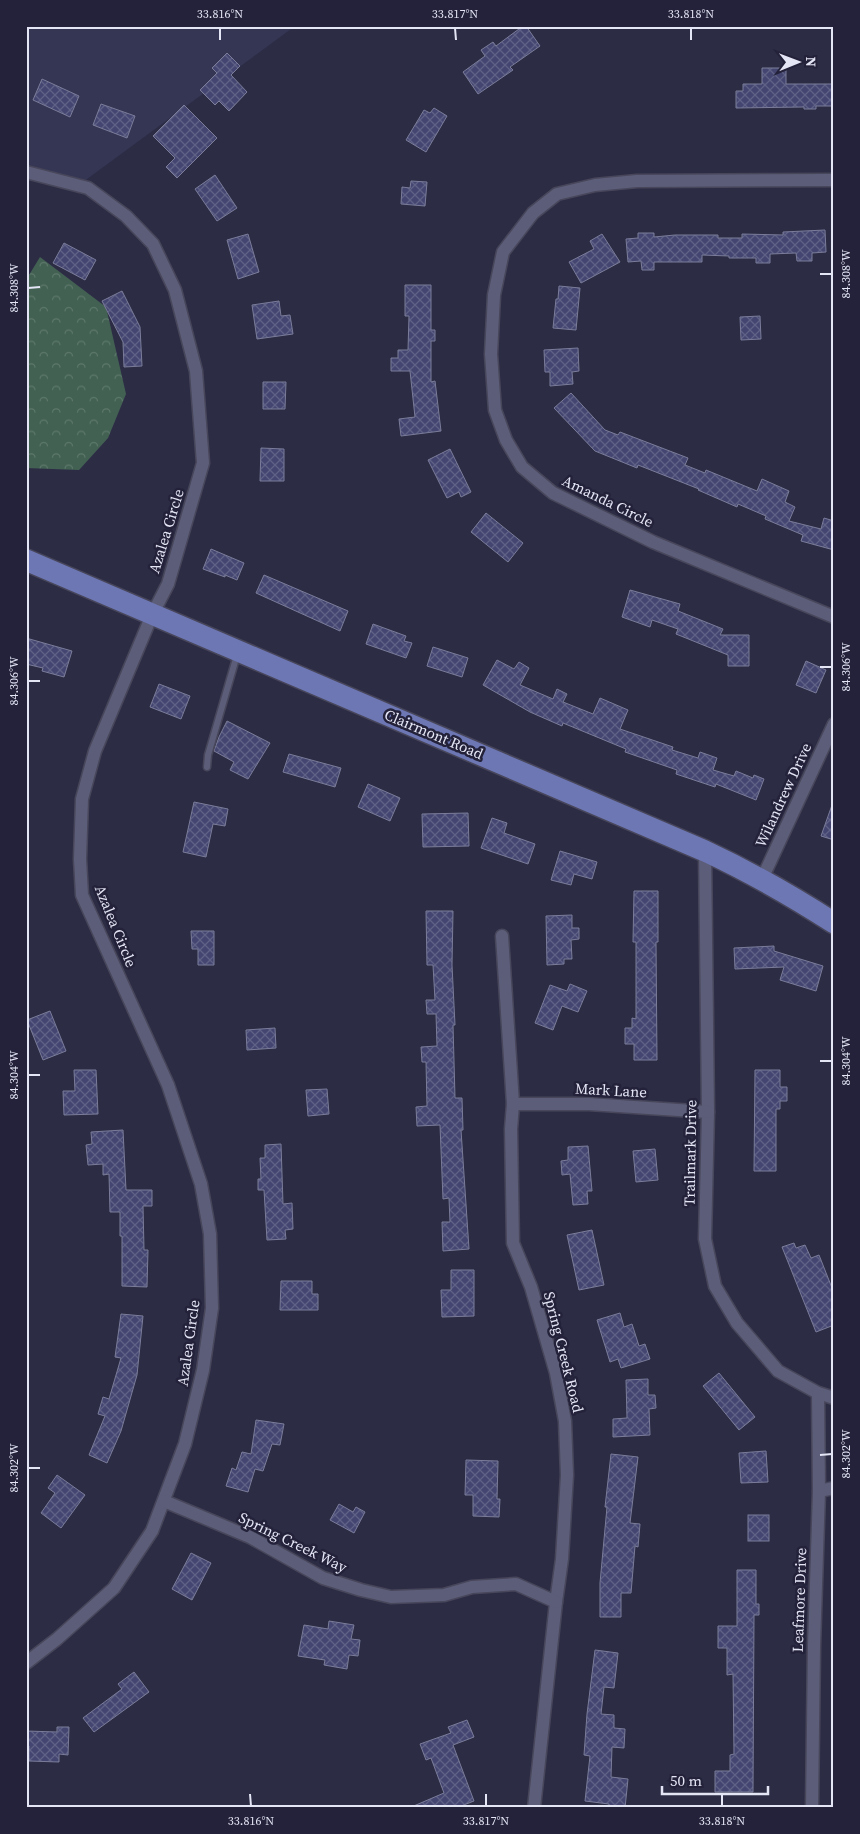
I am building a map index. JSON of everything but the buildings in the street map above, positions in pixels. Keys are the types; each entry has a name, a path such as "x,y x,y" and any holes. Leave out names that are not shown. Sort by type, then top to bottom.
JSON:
{"main road":[{"name":"Clairmont Road","path":"26,560 706,851 762,879 834,923"}],"street":[{"name":"Azalea Circle","path":"26,172 88,188 126,216 153,244 175,290 196,371 203,464 168,584 152,614 95,751 82,799 80,859 82,895 168,1085 201,1184 210,1234 212,1308 203,1370 185,1444 152,1531 114,1588 57,1639 26,1663"},
{"name":"Amanda Circle","path":"834,180 637,181 595,185 557,194 533,213 503,252 494,295 491,354 496,410 506,440 522,467 553,493 653,542 834,617"},
{"name":"Wilandrew Drive","path":"762,879 834,724"},
{"name":"Trailmark Drive","path":"706,851 708,1112 705,1239 715,1286 737,1323 778,1371 818,1393 834,1398"},
{"name":"Spring Creek Road","path":"502,936 514,1104 511,1129 513,1243 531,1287 556,1373 565,1421 567,1475 562,1559 534,1808"},
{"name":"Mark Lane","path":"514,1104 589,1104 708,1112"},
{"name":"Leafmore Drive","path":"812,1808 814,1646 819,1492 818,1393"},
{"path":"819,1492 834,1488"},
{"name":"Spring Creek Way","path":"164,1501 250,1537 323,1578 361,1590 390,1596 444,1595 472,1587 516,1584 556,1602"}],"lane":[{"path":"207,767 208,755 238,651"}],"shaded area":[{"path":"26,26 295,26 83,182 26,174"}],"green space":[{"path":"40,257 106,307 126,394 108,438 79,470 26,468 26,280"}]}
